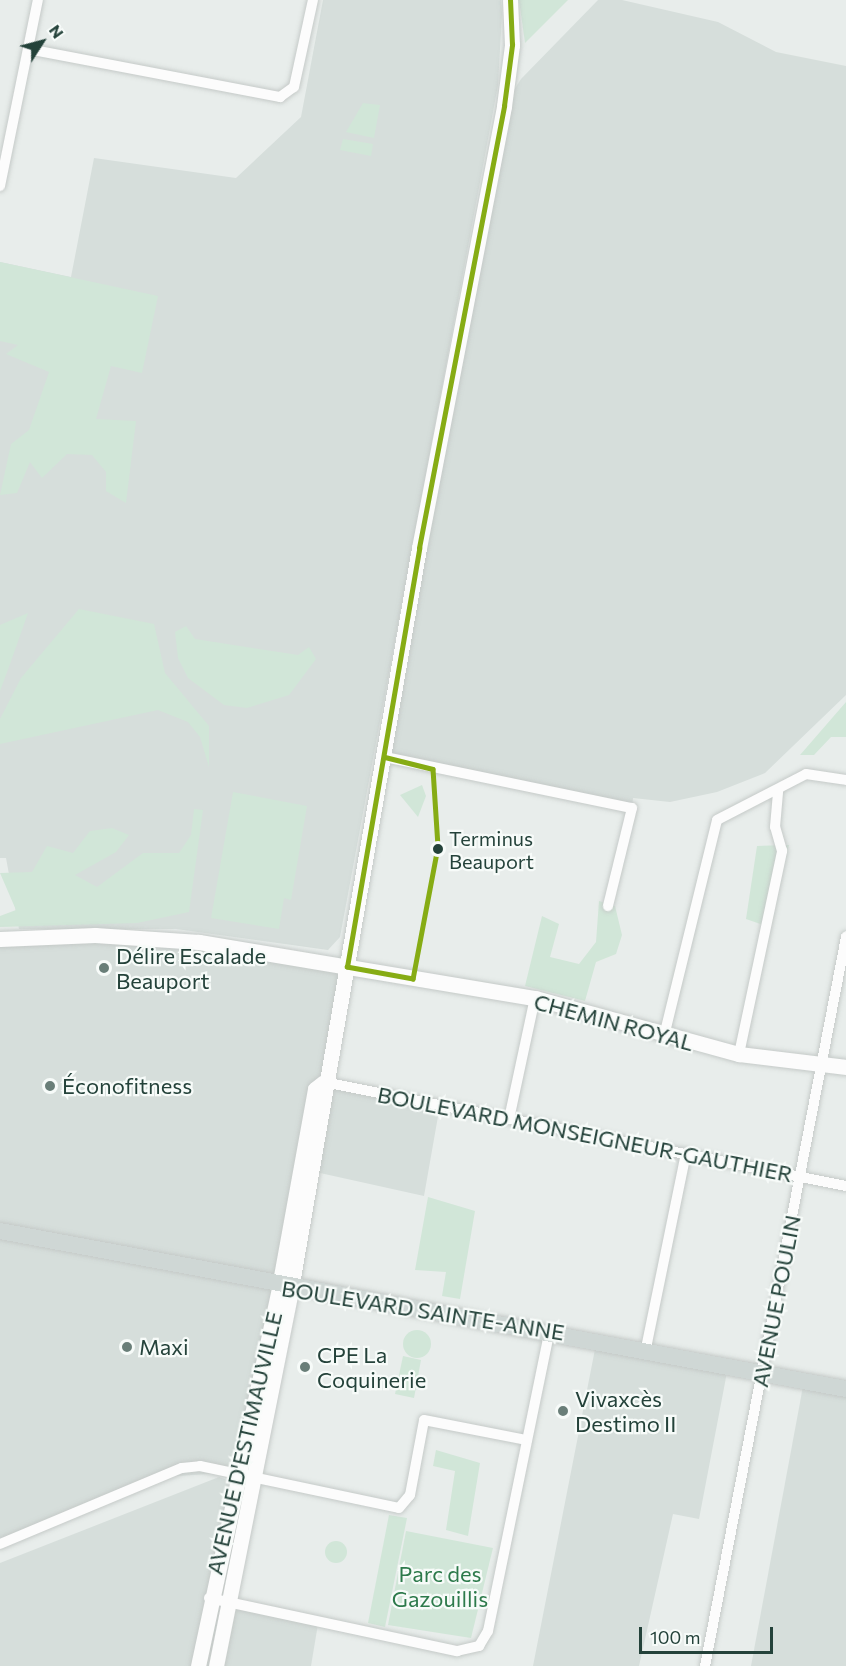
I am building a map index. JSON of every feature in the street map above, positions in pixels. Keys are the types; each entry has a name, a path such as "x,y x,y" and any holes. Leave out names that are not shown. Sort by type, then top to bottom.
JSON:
{"main road":[{"name":"AVENUE D'ESTIMAUVILLE","path":"198,1666 209,1598 244,1474 285,1288 315,1089 324,1082 347,967 504,106 512,45 510,0"},
{"name":"CHEMIN ROYAL","path":"0,939 165,937 535,998 664,1036 739,1054 846,1067"},
{"name":"BOULEVARD SAINTE-ANNE","path":"0,1231 285,1288 550,1330 846,1389"},
{"name":"AVENUE D'ESTIMAUVILLE","path":"216,1666 244,1474"}],"street":[{"path":"0,186 38,0"},
{"path":"28,49 280,97 294,87 314,0"},
{"path":"385,757 632,808 608,906"},
{"path":"664,1036 717,820 816,772 846,780"},
{"path":"739,1054 782,851 775,827 777,789"},
{"name":"AVENUE POULIN","path":"705,1666 846,937"},
{"path":"509,1119 535,998"},
{"name":"BOULEVARD MONSEIGNEUR-GAUTHIER","path":"324,1082 846,1186"},
{"path":"646,1348 686,1153"},
{"path":"209,1598 458,1652 476,1649 488,1631 550,1330"},
{"path":"0,1544 182,1468 244,1474 399,1508 410,1495 424,1420 527,1440"}],"shaded area":[{"path":"323,0 501,0 502,13 498,85 340,937 328,950 176,929 19,929 6,858 0,858 0,262 71,277 94,158 236,178 301,117"},
{"path":"598,0 622,0 718,22 776,52 846,66 846,695 765,773 717,792 670,802 633,798 632,808 385,757 504,106 521,79"},
{"path":"95,935 347,967 324,1082 440,1105 424,1196 311,1171 238,1472 162,1477 0,1544 0,939"},
{"path":"597,1339 728,1367 699,1519 673,1514 639,1666 533,1666"},
{"path":"804,1381 846,1389 846,1666 751,1666"},
{"path":"219,1477 230,1481 192,1666 0,1666 0,1563"},
{"path":"226,1603 318,1624 311,1666 218,1666"}],"green space":[{"path":"519,0 568,0 525,43"},
{"path":"363,103 380,105 374,138 346,132"},
{"path":"343,139 373,144 371,156 340,150"},
{"path":"0,262 158,296 142,373 111,366 96,419 136,421 126,503 106,491 106,472 92,455 67,454 42,478 30,462 17,493 0,495 11,444 29,430 49,372 6,354 18,345 0,341"},
{"path":"79,609 154,624 165,673 209,726 209,767 200,737 188,722 158,710 0,744 0,719 21,678"},
{"path":"28,613 10,664 0,691 0,625"},
{"path":"186,626 195,639 298,655 309,647 316,659 289,695 247,708 224,705 188,678 178,658 175,632"},
{"path":"846,702 846,737 831,737 814,755 800,755"},
{"path":"422,785 426,796 418,817 400,795"},
{"path":"233,792 307,806 291,900 284,898 279,929 211,918"},
{"path":"194,809 203,810 189,912 137,923 0,927 0,916 16,910 0,873 32,872 47,846 73,853 90,831 112,828 129,835 116,852 75,875 97,887 143,853 179,853 191,835"},
{"path":"789,845 769,927 746,919 757,846"},
{"path":"599,901 615,906 622,935 616,954 596,962 585,1001 525,986 542,916 559,924 550,957 579,964 596,942"},
{"path":"428,1197 475,1211 460,1299 442,1296 446,1272 415,1270"},
{"path":"417,1330 427,1334 431,1344 427,1354 417,1358 407,1354 403,1344 407,1334"},
{"path":"403,1356 421,1360 414,1398 395,1394"},
{"path":"436,1450 480,1463 468,1536 446,1530 455,1471 433,1466"},
{"path":"389,1515 407,1518 385,1627 368,1623"},
{"name":"Parc des Gazouillis","path":"406,1531 493,1548 471,1638 388,1625"},
{"path":"336,1541 344,1544 347,1552 344,1560 336,1563 328,1560 325,1552 328,1544"}],"transit line":[{"path":"385,757 433,769 438,847 413,979 347,967 419,548 504,106 512,45 510,0"}],"place":[{"name":"Terminus Beauport","path":"438,849"},
{"name":"Délire Escalade Beauport","path":"104,968"},
{"name":"Éconofitness","path":"50,1086"},
{"name":"Maxi","path":"127,1347"},
{"name":"CPE La Coquinerie","path":"305,1367"},
{"name":"Vivaxcès Destimo II","path":"563,1411"}]}
